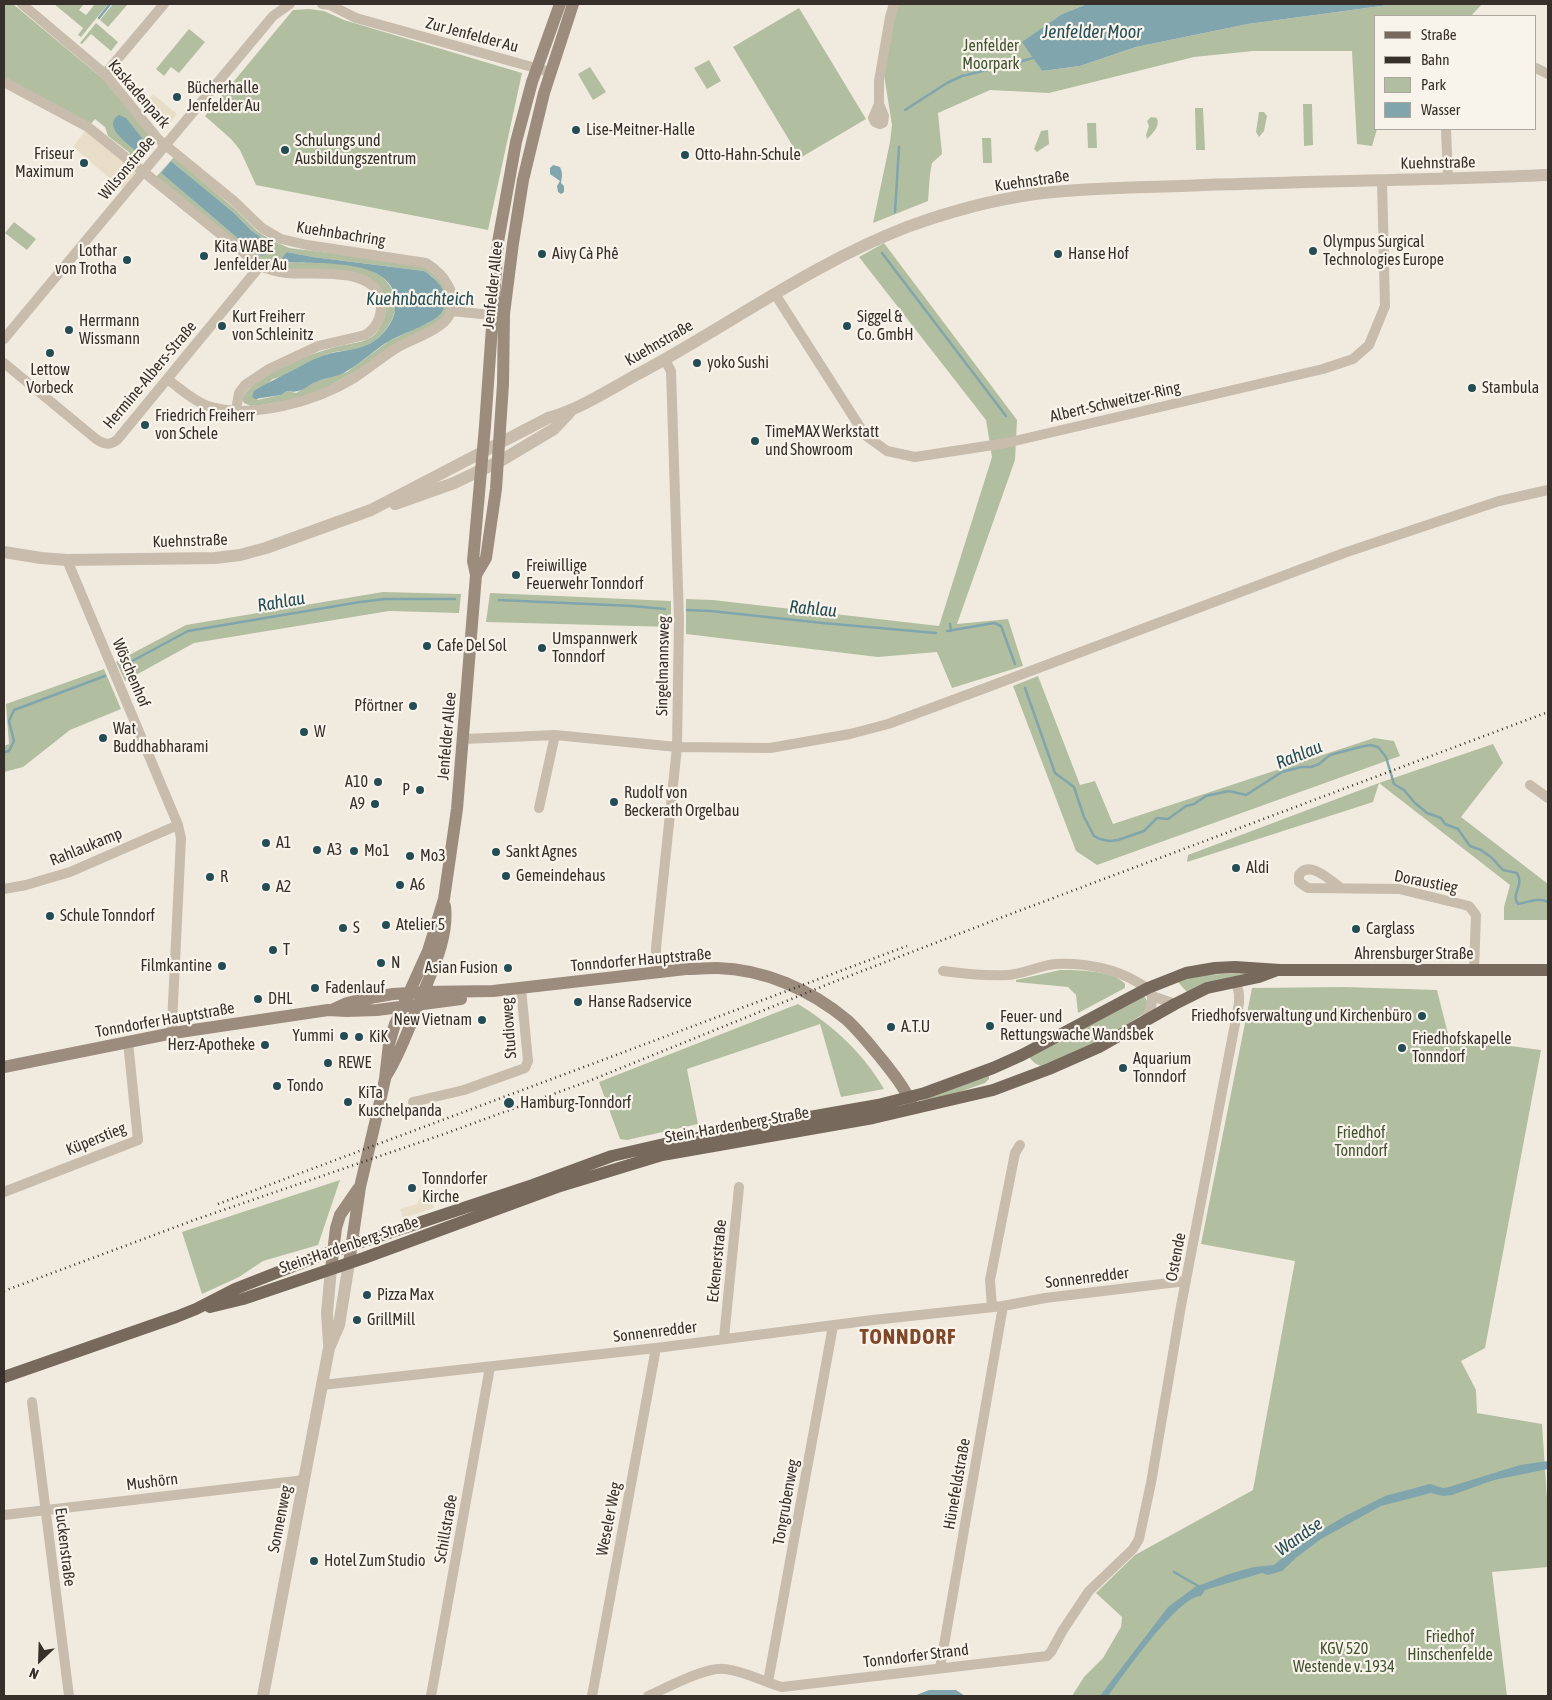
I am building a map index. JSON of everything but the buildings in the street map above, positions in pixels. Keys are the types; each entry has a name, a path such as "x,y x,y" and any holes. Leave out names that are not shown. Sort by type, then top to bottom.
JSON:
{"main road":[{"name":"Jenfelder Allee","path":"410,992 428,951 444,899 457,809 476,575 473,561 498,242 516,142 537,68 560,4"},
{"name":"Jenfelder Allee","path":"476,575 486,558 498,462 503,384 504,321 513,243 524,180 550,72 573,4"},
{"path":"492,315 504,321"},
{"name":"Jenfelder Allee","path":"418,1004 434,969 446,920 444,899"},
{"path":"1150,992 1177,976 1208,970 1235,967 1280,970"},
{"name":"Tonndorfer Hauptstraße","path":"4,1067 173,1033 334,1009 347,1003 364,999 410,992 493,991 656,972 717,968 735,970 773,979 805,992 840,1014 857,1030 888,1067 909,1098 914,1110"},
{"name":"Ahrensburger Straße","path":"1280,970 1548,970"},
{"name":"Stein-Hardenberg-Straße","path":"4,1377 196,1309 243,1299 557,1188 662,1155 914,1110 993,1090 1098,1047 1207,988 1259,977 1280,970"},
{"name":"Tonndorfer Hauptstraße","path":"334,1009 347,1012 403,1007 467,998 493,991"},
{"name":"Sonnenweg","path":"349,1263 360,1187 385,1078 389,1044 395,1024 410,992"},
{"name":"Stein-Hardenberg-Straße","path":"196,1309 235,1289 351,1245 620,1154 690,1138 909,1098 959,1081 1022,1055 1150,992"},
{"name":"Sonnenweg","path":"385,1078 397,1058 418,1004"},
{"name":"Sonnenweg","path":"331,1269 334,1232 340,1215 360,1187"}],"street":[{"path":"105,74 164,4"},
{"name":"Wilsonstraße","path":"273,16 278,4"},
{"name":"Wilsonstraße","path":"4,339 273,16 290,4"},
{"name":"Zur Jenfelder Au","path":"327,4 356,18 550,72"},
{"path":"880,104 880,81 884,50 894,4"},
{"name":"Kaskadenpark","path":"28,6 105,74 158,139 166,145"},
{"path":"4,82 88,128 144,171 260,266 284,273 333,274 358,277 370,283 378,294 382,304 381,315 371,331 365,335 318,346 269,369 245,385 239,393 236,410"},
{"path":"1446,130 1448,179"},
{"name":"Kuehnbachring","path":"166,145 271,234 291,242 307,245 426,263 436,269 449,286 453,302 451,312"},
{"name":"Kuehnstraße","path":"4,552 68,560 215,558 240,556 266,548 370,510 548,418 571,411 665,360 822,267 888,235 946,214 1008,199 1051,192 1340,180 1448,179 1548,175"},
{"name":"Albert-Schweitzer-Ring","path":"775,294 865,435 887,452 915,457 1006,443 1323,369 1353,359 1369,345 1385,306 1382,180"},
{"name":"Hermine-Albers-Straße","path":"4,363 96,439 108,444 117,440 260,266"},
{"path":"167,379 207,406 236,410 261,410 310,398 332,390 354,378 405,343 439,328 451,312 492,315"},
{"name":"Singelmannsweg","path":"656,972 656,948 677,748 679,619 671,371 665,360"},
{"name":"Kuehnstraße","path":"370,510 397,504 454,483 498,462 554,429 571,411"},
{"path":"464,739 555,736 677,748 770,748 850,734 888,724 1337,556 1498,501 1548,490"},
{"name":"Wöschenhof","path":"68,560 178,825 181,838 173,1033"},
{"path":"539,808 555,736"},
{"path":"1530,785 1548,798"},
{"name":"Rahlaukamp","path":"4,889 26,885 70,872 178,825"},
{"name":"Doraustieg","path":"1341,888 1399,889 1468,906 1476,915 1474,970"},
{"path":"943,971 978,975 1010,975 1049,965 1064,964 1112,970 1126,975 1150,992 1175,1004"},
{"name":"Ostende","path":"1139,1539 1151,1483 1186,1281 1239,1002 1236,981"},
{"name":"Studioweg","path":"413,1102 464,1090 525,1068 528,1063 521,988"},
{"path":"1143,1023 1152,1004 1150,992"},
{"name":"Küperstieg","path":"4,1192 138,1140 128,1042"},
{"path":"992,1307 990,1280 1014,1153 1020,1145"},
{"name":"Eckenerstraße","path":"724,1338 739,1187"},
{"name":"Sonnenweg","path":"263,1696 329,1348 339,1325 349,1263"},
{"name":"Sonnenweg","path":"329,1348 327,1313 331,1269"},
{"name":"Sonnenredder","path":"322,1385 656,1348 724,1338 1003,1306 1045,1298 1186,1281"},
{"name":"Hünefeldstraße","path":"940,1668 1003,1306"},
{"name":"Tongrubenweg","path":"768,1682 833,1326"},
{"name":"Weseler Weg","path":"592,1696 656,1348"},
{"name":"Schillstraße","path":"430,1696 490,1367"},
{"name":"Euckenstraße","path":"32,1402 69,1696"},
{"name":"Mushörn","path":"4,1515 304,1480"},
{"name":"Tonndorfer Strand","path":"648,1696 714,1669 727,1670 782,1687 1047,1656 1089,1590 1133,1549 1139,1539"}],"green space":[{"path":"4,4 13,4 102,78 157,143 140,162 129,155 130,153 108,136 105,127 95,119 90,125 4,78"},
{"path":"54,4 84,4 79,10 86,15 95,4 108,4 81,37 78,35 83,28"},
{"path":"113,4 128,4 108,27 100,20"},
{"name":"Jenfelder Moorpark","path":"899,4 1087,4 1062,14 1023,42 1042,71 1080,66 1136,47 1248,24 1396,4 1482,4 1472,15 1374,15 1374,130 1377,130 1372,146 1357,144 1352,51 1253,51 1194,57 1049,93 990,90 938,113 942,154 932,163 928,201 873,223 892,125 884,75 894,19"},
{"path":"799,8 866,119 800,158 733,47"},
{"path":"309,9 324,11 344,20 522,73 488,230 256,185 240,150 231,139 205,116 293,10"},
{"path":"96,23 118,42 111,51 91,34 82,44 80,43"},
{"path":"189,29 205,42 179,73 171,67 164,76 156,69"},
{"path":"709,60 721,81 707,89 694,68"},
{"path":"590,67 606,92 593,100 578,74"},
{"path":"1303,104 1312,104 1313,145 1304,146"},
{"path":"1195,108 1203,108 1205,150 1196,150"},
{"path":"1259,112 1264,112 1267,116 1264,131 1259,137 1256,132"},
{"path":"1151,117 1157,118 1158,124 1147,139 1146,135 1149,126 1147,121"},
{"path":"1087,123 1096,123 1097,148 1088,148"},
{"path":"1048,130 1049,144 1037,152 1034,149 1041,131"},
{"path":"982,138 991,138 992,163 983,163"},
{"path":"174,157 235,209 257,231 289,248 411,263 427,268 442,280 449,300 445,318 322,390 291,400 261,405 251,406 244,403 242,399 248,390 258,381 285,365 315,353 362,341 373,336 380,327 385,314 386,308 383,296 372,280 282,268 261,261 156,177","holes":["171,161 233,212 252,231 268,242 269,249 266,255 262,256 255,253 161,173","287,252 424,271 437,281 440,286 444,295 444,307 430,322 389,341 347,372 317,381 296,393 287,391 281,395 257,400 273,379 320,357 334,352 357,348 376,340 387,328 396,306 389,284 378,274 364,268 348,265 284,262"]},
{"path":"14,222 36,239 27,250 5,233"},
{"path":"884,243 1017,420 1015,460 957,624 1008,619 1023,666 952,688 937,652 878,657 686,634 686,599 713,600 939,626 992,457 986,420 859,257"},
{"path":"383,592 461,594 459,613 389,611 194,643 125,681 116,662 186,625"},
{"path":"490,593 671,601 671,627 486,622"},
{"path":"104,669 121,709 70,730 23,767 4,772 4,746 9,744 6,704"},
{"path":"1038,676 1080,785 1095,781 1113,824 1374,738 1394,741 1400,756 1097,865 1076,851 1013,686"},
{"path":"1493,744 1503,763 1461,817 1548,884 1548,920 1504,920 1504,907 1510,885 1379,783"},
{"path":"1379,783 1373,802 1187,862 1188,855"},
{"path":"1060,970 1104,973 1120,979 1125,984 1125,988 1078,1013 1076,995 1068,987 1016,982 1016,980"},
{"path":"1250,973 1187,992 1177,981 1199,975"},
{"path":"1345,987 1437,990 1449,1038 1541,1050 1485,1348 1461,1361 1476,1390 1477,1413 1542,1424 1548,1513 1548,1567 1492,1572 1507,1696 1072,1696 1084,1677 1103,1658 1121,1627 1122,1617 1096,1593 1135,1555 1253,1490 1295,1261 1201,1244 1252,988"},
{"path":"1143,995 1147,1003 1145,1012 1097,1041 1046,1066 1038,1065 1029,1057"},
{"path":"798,1004 847,1041 867,1064 884,1089 841,1097 820,1024 687,1069 698,1124 627,1140 620,1139 599,1082"},
{"path":"989,1075 989,1079 985,1083 939,1099 921,1100"},
{"path":"340,1180 318,1245 263,1261 239,1277 202,1294 182,1232"}],"shaded area":[{"path":"129,91 144,105 153,94 177,114 164,130"},
{"path":"88,127 144,171 126,192 73,147"},
{"path":"430,1194 434,1208 403,1218 400,1209 417,1204 421,1197"}],"water":[{"name":"Jenfelder Moor","path":"1087,4 1396,4 1248,24 1136,47 1080,66 1042,71 1022,42 1062,14"},
{"path":"119,115 126,118 151,149 144,157 121,138 116,131 113,125 114,120"},
{"path":"171,161 233,212 252,231 268,242 269,249 266,255 262,256 255,253 161,173"},
{"path":"553,165 560,167 562,171 561,183 564,186 564,192 561,194 558,192 557,186 560,181 550,174 550,168"},
{"name":"Kuehnbachteich","path":"287,252 424,271 442,288 445,306 442,312 433,320 385,343 344,373 318,381 297,391 287,391 281,395 255,399 252,397 254,391 310,361 330,353 358,348 374,341 386,329 394,314 394,292 385,279 371,271 354,266 284,262 282,258"},
{"path":"1548,1461 1548,1469 1494,1480 1452,1495 1443,1496 1431,1493 1381,1506 1321,1539 1282,1571 1268,1575 1262,1573 1205,1590 1201,1596 1191,1599 1165,1622 1108,1696 1100,1696 1168,1607 1195,1587 1254,1567 1274,1565 1303,1541 1347,1515 1385,1496 1430,1484 1443,1488 1449,1487 1520,1465"},
{"path":"929,1690 956,1690 965,1696 914,1696"}],"waterway":[{"path":"99,18 110,4"},
{"path":"997,68 1033,58"},
{"path":"905,110 947,83 962,76 987,70"},
{"path":"895,212 899,147"},
{"path":"882,253 1006,416"},
{"name":"Rahlau","path":"121,667 188,631 385,599 455,599"},
{"name":"Rahlau","path":"499,600 665,609"},
{"name":"Rahlau","path":"687,610 936,633"},
{"name":"Rahlau","path":"947,631 994,623 1001,626 1015,664"},
{"name":"Rahlau","path":"950,624 951,631"},
{"name":"Rahlau","path":"4,752 9,751 14,741 9,721 14,710 105,676"},
{"name":"Rahlau","path":"1025,688 1055,773 1074,787 1084,817 1094,836 1100,839 1118,840 1144,831 1157,818 1168,819 1186,806 1194,804 1206,796 1229,791 1246,795 1282,772 1301,767 1311,767 1319,764 1330,755 1370,745 1378,747 1386,757 1394,784 1404,790 1415,803 1427,813 1441,818 1445,824 1458,829 1470,846 1481,850 1491,857 1503,870 1517,873 1519,882 1516,900 1518,904 1537,900 1548,902"},
{"path":"1174,1572 1200,1587"}],"railway":[{"path":"4,1291 197,1219 444,1134 589,1081 831,983 1548,712"},
{"path":"218,1204 907,946"}],"place":[{"name":"Bücherhalle Jenfelder Au","path":"177,97"},
{"name":"Lise-Meitner-Halle","path":"576,130"},
{"name":"Schulungs und Ausbildungszentrum","path":"285,150"},
{"name":"Otto-Hahn-Schule","path":"685,155"},
{"name":"Friseur Maximum","path":"84,163"},
{"name":"Olympus Surgical Technologies Europe","path":"1313,251"},
{"name":"Aivy Cà Phê","path":"542,254"},
{"name":"Hanse Hof","path":"1058,254"},
{"name":"Kita WABE Jenfelder Au","path":"204,256"},
{"name":"Lothar von Trotha","path":"127,260"},
{"name":"Kurt Freiherr von Schleinitz","path":"222,326"},
{"name":"Siggel & Co. GmbH","path":"847,326"},
{"name":"Herrmann Wissmann","path":"69,330"},
{"name":"Lettow Vorbeck","path":"50,353"},
{"name":"yoko Sushi","path":"697,363"},
{"name":"Stambula","path":"1472,388"},
{"name":"Friedrich Freiherr von Schele","path":"145,425"},
{"name":"TimeMAX Werkstatt und Showroom","path":"755,441"},
{"name":"Freiwillige Feuerwehr Tonndorf","path":"516,575"},
{"name":"Cafe Del Sol","path":"427,646"},
{"name":"Umspannwerk Tonndorf","path":"542,648"},
{"name":"Pförtner","path":"413,706"},
{"name":"W","path":"304,732"},
{"name":"Wat Buddhabharami","path":"103,738"},
{"name":"A10","path":"378,782"},
{"name":"P","path":"420,790"},
{"name":"Rudolf von Beckerath Orgelbau","path":"614,802"},
{"name":"A9","path":"375,804"},
{"name":"A1","path":"266,843"},
{"name":"A3","path":"317,850"},
{"name":"Mo1","path":"354,851"},
{"name":"Sankt Agnes","path":"496,852"},
{"name":"Mo3","path":"410,856"},
{"name":"Aldi","path":"1236,868"},
{"name":"Gemeindehaus","path":"506,876"},
{"name":"R","path":"210,877"},
{"name":"A6","path":"400,885"},
{"name":"A2","path":"266,887"},
{"name":"Schule Tonndorf","path":"50,916"},
{"name":"Atelier 5","path":"386,925"},
{"name":"S","path":"343,928"},
{"name":"Carglass","path":"1356,929"},
{"name":"T","path":"273,950"},
{"name":"N","path":"381,963"},
{"name":"Filmkantine","path":"222,966"},
{"name":"Asian Fusion","path":"508,968"},
{"name":"Fadenlauf","path":"315,988"},
{"name":"DHL","path":"258,999"},
{"name":"Hanse Radservice","path":"578,1002"},
{"name":"Friedhofsverwaltung und Kirchenbüro","path":"1422,1016"},
{"name":"New Vietnam","path":"482,1020"},
{"name":"Feuer- und Rettungswache Wandsbek","path":"990,1026"},
{"name":"A.T.U","path":"891,1027"},
{"name":"Yummi","path":"344,1036"},
{"name":"KiK","path":"359,1037"},
{"name":"Herz-Apotheke","path":"265,1045"},
{"name":"Friedhofskapelle Tonndorf","path":"1402,1048"},
{"name":"REWE","path":"328,1063"},
{"name":"Aquarium Tonndorf","path":"1123,1068"},
{"name":"Tondo","path":"277,1086"},
{"name":"KiTa Kuschelpanda","path":"348,1102"},
{"name":"Hamburg-Tonndorf","path":"509,1103"},
{"name":"Tonndorfer Kirche","path":"412,1188"},
{"name":"Pizza Max","path":"367,1295"},
{"name":"GrillMill","path":"357,1320"},
{"name":"Hotel Zum Studio","path":"314,1561"}],"district":[{"name":"TONNDORF","path":"908,1337"}],"park label":[{"name":"Friedhof Tonndorf","path":"1361,1142"},
{"name":"Friedhof Hinschenfelde","path":"1450,1646"},
{"name":"KGV 520 Westende v. 1934","path":"1344,1658"}],"water label":[{"name":"Wandse","path":"1299,1537"}]}
